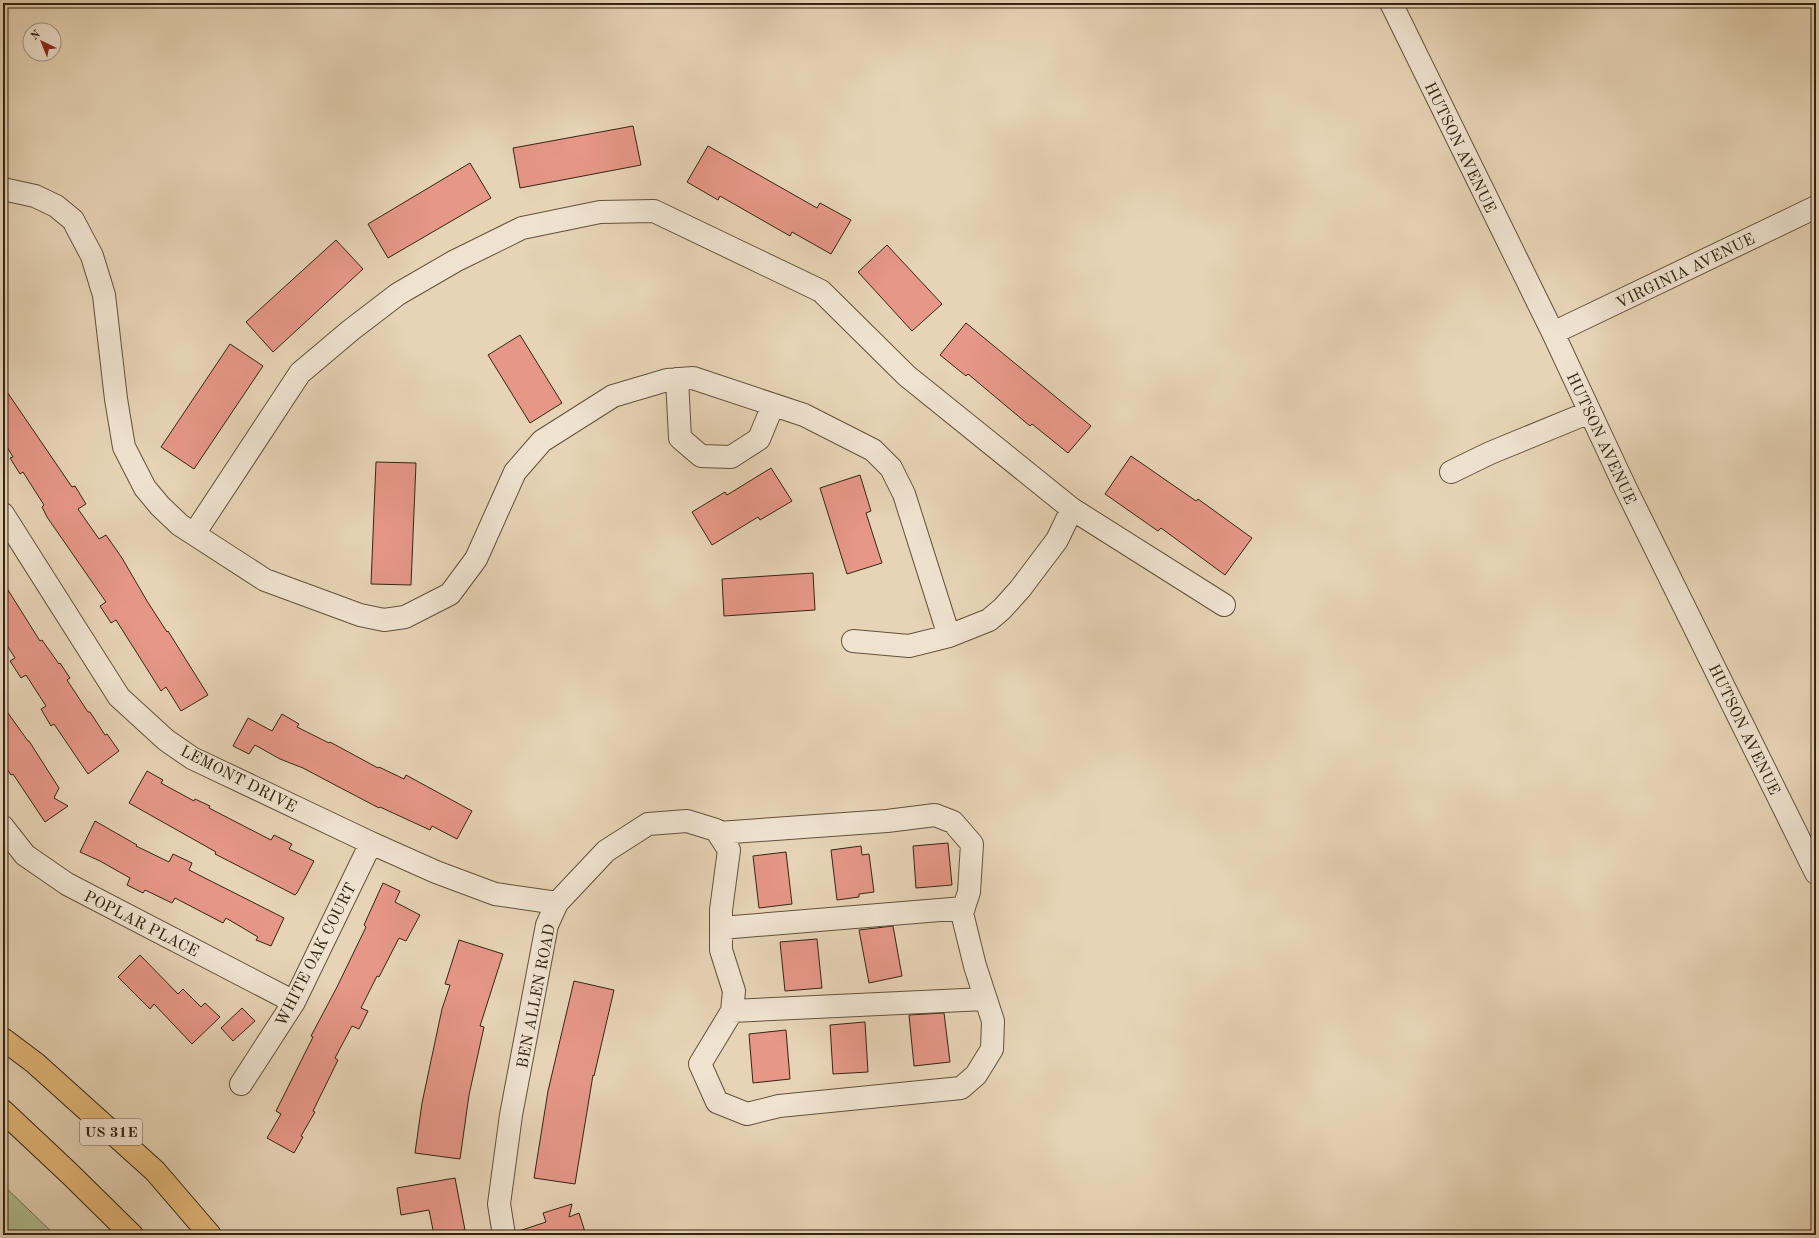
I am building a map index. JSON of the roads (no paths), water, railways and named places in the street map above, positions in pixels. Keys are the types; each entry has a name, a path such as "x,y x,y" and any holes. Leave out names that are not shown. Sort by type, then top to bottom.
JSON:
{"highway":[{"name":"US 31E","path":"3,1039 35,1063 154,1171 210,1235"},
{"path":"3,1111 98,1200 132,1235"}],"street":[{"name":"HUTSON AVENUE","path":"1391,3 1553,334 1626,489 1816,873"},
{"path":"3,189 35,196 56,206 72,220 92,256 104,295 116,399 124,447 130,462 145,488 160,506 180,525 265,580 360,615 384,620 405,617 450,594 476,559 515,472 542,441 612,396 667,380 693,378 804,415 873,450 891,468 904,494 948,636"},
{"path":"3,205 35,196"},
{"name":"VIRGINIA AVENUE","path":"1553,334 1816,207"},
{"path":"194,534 300,373 351,330 398,294 455,261 522,228 600,212 654,211 821,290 907,376 1072,509 1224,605"},
{"path":"678,379 680,438 701,456 731,457 759,439 773,405"},
{"path":"1451,472 1490,453 1590,412"},
{"path":"853,642 909,646 948,636 989,620 1002,609 1057,540 1072,509"},
{"name":"LEMONT DRIVE","path":"3,514 119,697 166,740 192,758 371,843 436,872 495,894 556,903"},
{"path":"935,815 953,822 972,844 968,892 964,908 962,913 975,966 992,1021 992,1049 976,1075 961,1088 779,1106 747,1114 717,1102 700,1064 732,1011 734,991 721,950 721,910 729,850 718,833 887,821 935,815"},
{"name":"BEN ALLEN ROAD","path":"504,1235 499,1204 511,1115 547,925 556,903 606,851 648,824 687,821 716,830 718,833"},
{"name":"POPLAR PLACE","path":"3,827 24,855 67,884 294,1002"},
{"name":"WHITE OAK COURT","path":"241,1084 294,1002 371,843"},
{"path":"721,928 964,908"},
{"path":"732,1011 985,999"}]}
